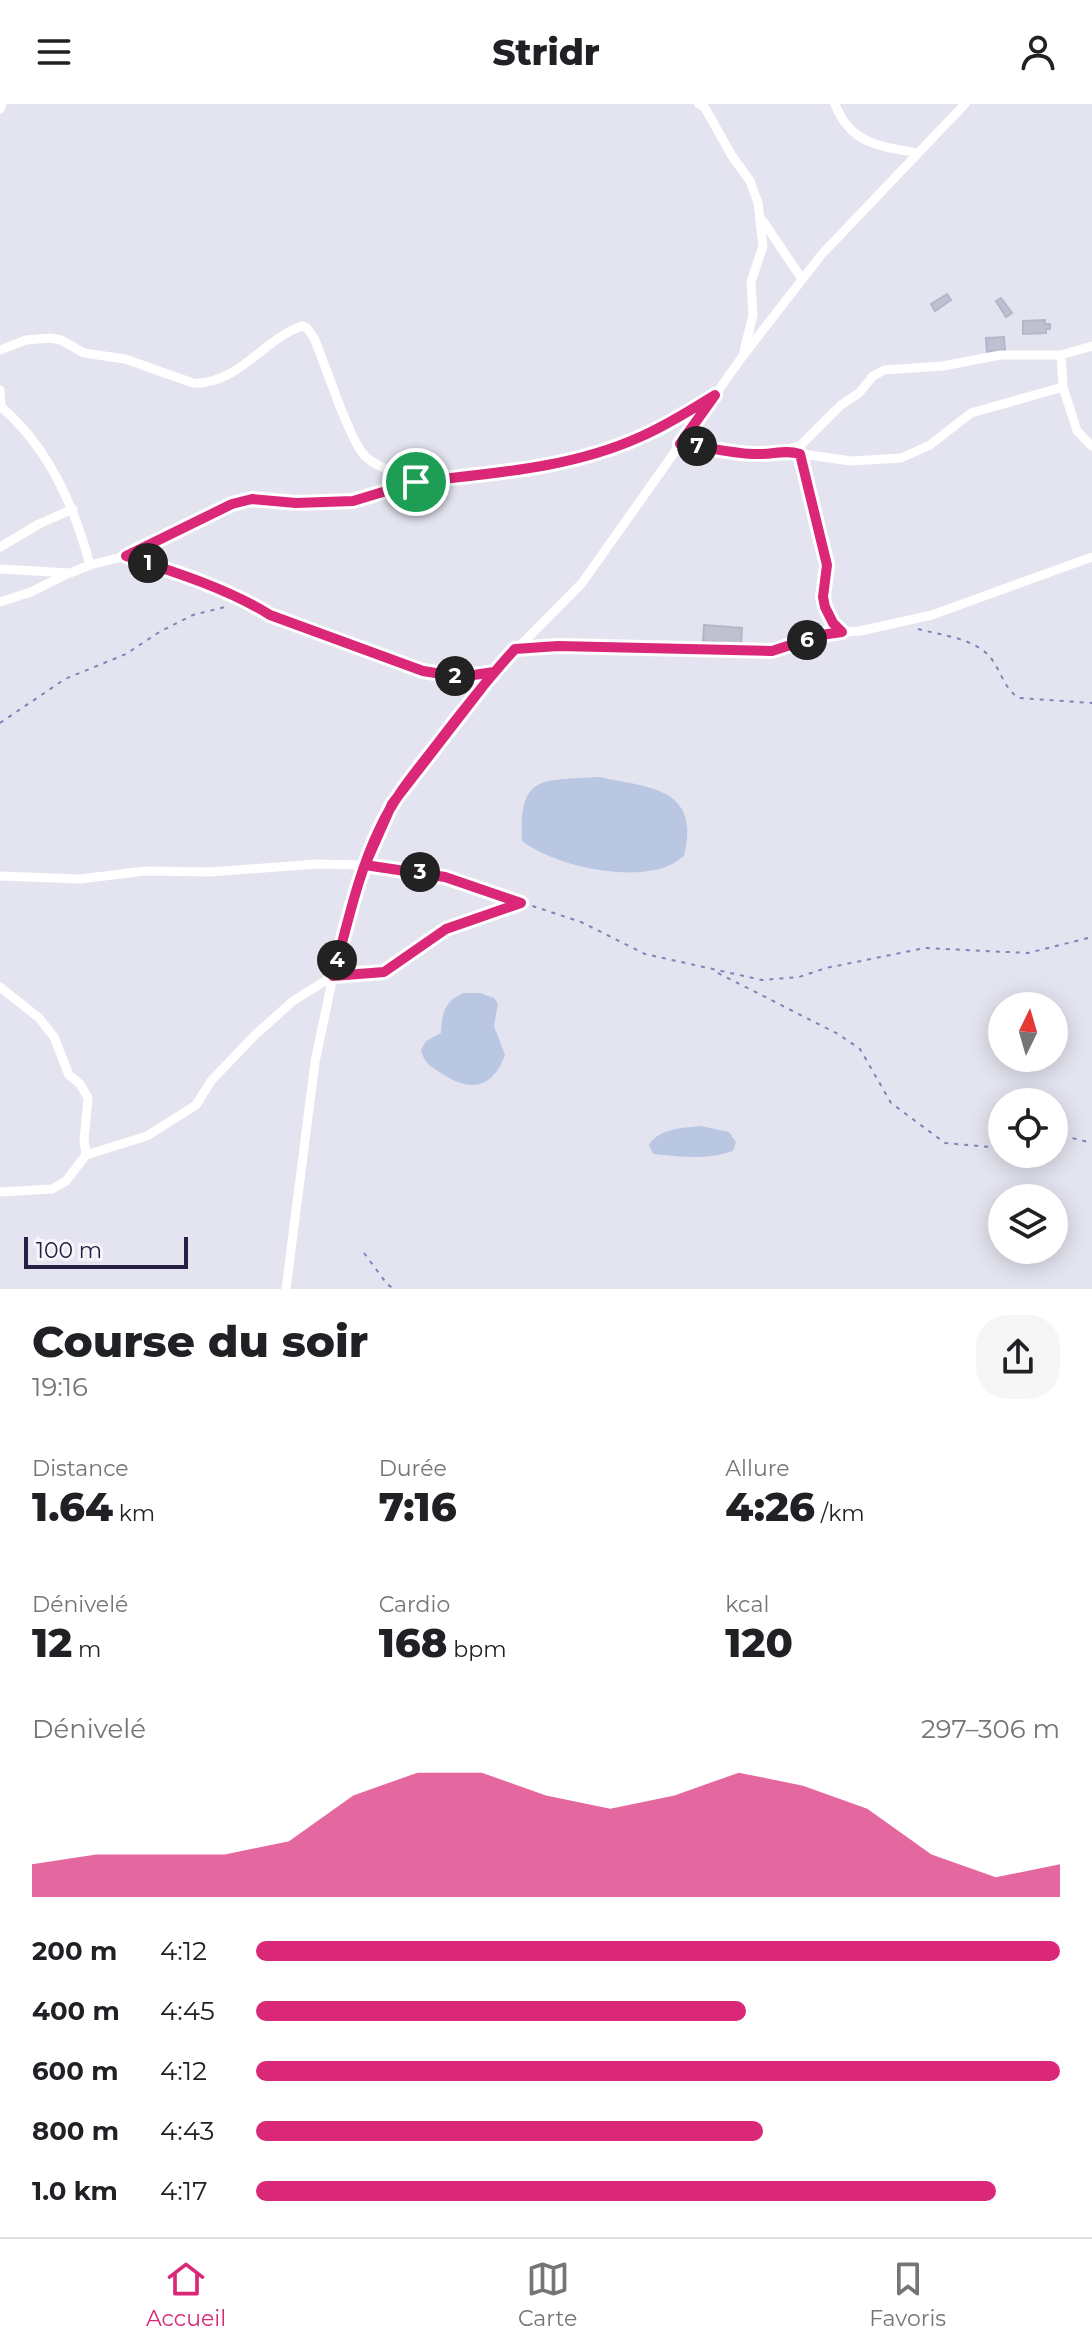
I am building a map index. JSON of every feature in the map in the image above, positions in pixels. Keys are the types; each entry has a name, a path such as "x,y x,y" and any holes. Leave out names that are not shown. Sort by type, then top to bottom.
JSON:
{"street":[{"path":"699,104 705,108 754,189 759,214 763,246 751,282 753,315 742,357"},
{"path":"835,104 847,126 857,136 870,143 918,153"},
{"path":"286,1289 315,1062 333,976 365,865 392,804 494,672 582,583 742,357 822,254 965,104"},
{"path":"759,214 802,279"},
{"path":"0,350 26,340 51,338 84,353 125,359 204,384 238,369 284,334 302,326 314,338 360,451 376,465 416,482"},
{"path":"680,444 755,454 788,450 814,434 841,405 884,370 943,366 1000,355 1061,355 1092,346"},
{"path":"1061,355 1063,387 1077,431 1092,446"},
{"path":"788,450 851,461 901,458 930,445 971,413 1063,387"},
{"path":"0,390 1,406 32,438 59,480 73,509 90,565"},
{"path":"0,602 31,592 90,565 126,556 232,504 252,499 296,503 353,501 416,482 501,474 609,449 663,426 715,395"},
{"path":"800,454 827,565 823,597 825,607 842,632 860,631 944,611 1092,557"},
{"path":"0,547 73,509"},
{"path":"126,556 170,570 270,615 423,671 460,677 494,672"},
{"path":"0,569 70,573"},
{"path":"0,876 80,879 145,871 210,872 317,864 365,865"},
{"path":"0,1192 52,1189 66,1181 86,1155 147,1136 196,1105 211,1081 254,1036 293,1001 333,976"},
{"path":"0,987 47,1028 54,1037 69,1075 80,1084 88,1098 84,1140 86,1155"}],"path":[{"path":"0,723 65,679 126,654 193,615 242,601"},
{"path":"898,623 969,643 983,651 991,658 1011,694 1019,698 1092,703"},
{"path":"515,649 558,646 772,651 821,635 842,632"},
{"path":"365,865 445,877 581,922 645,954 762,980 799,977 826,968 925,948 1028,953 1092,937"},
{"path":"333,976 384,972 446,929 521,903"},
{"path":"713,971 838,1034 860,1049 891,1103 945,1143 988,1147"},
{"path":"1068,1137 1092,1143"},
{"path":"364,1253 394,1289"}],"shaded area":[{"path":"599,777 653,789 678,804 685,816 687,833 684,856 652,871 613,872 553,858 522,841 525,803 538,785 562,779"},
{"path":"463,993 480,993 494,998 498,1004 494,1026 505,1055 493,1075 479,1084 470,1085 451,1079 428,1064 421,1050 426,1041 441,1033 445,1009"},
{"path":"701,1126 729,1132 736,1142 733,1151 703,1157 653,1154 649,1145 659,1135"}],"building":[{"path":"947,294 951,300 935,311 931,304"},
{"path":"1001,298 1012,313 1006,317 996,301"},
{"path":"1045,320 1045,324 1050,324 1046,333 1023,334 1023,321"},
{"path":"1004,337 1005,350 987,352 986,338"},
{"path":"704,625 742,628 741,644 703,641"}],"route":[{"path":"416,482 353,501 296,503 252,499 232,504 126,556 198,581 255,605 270,615 346,641 400,664 460,677 494,672 392,804 365,865 445,877 521,903 446,929 384,972 333,976 365,865 378,830 392,804 515,649 558,646 772,651 821,635 842,632 825,607 823,597 827,565 800,454 788,450 745,454 680,444 715,395 638,438 583,457 501,474 416,482"}]}
